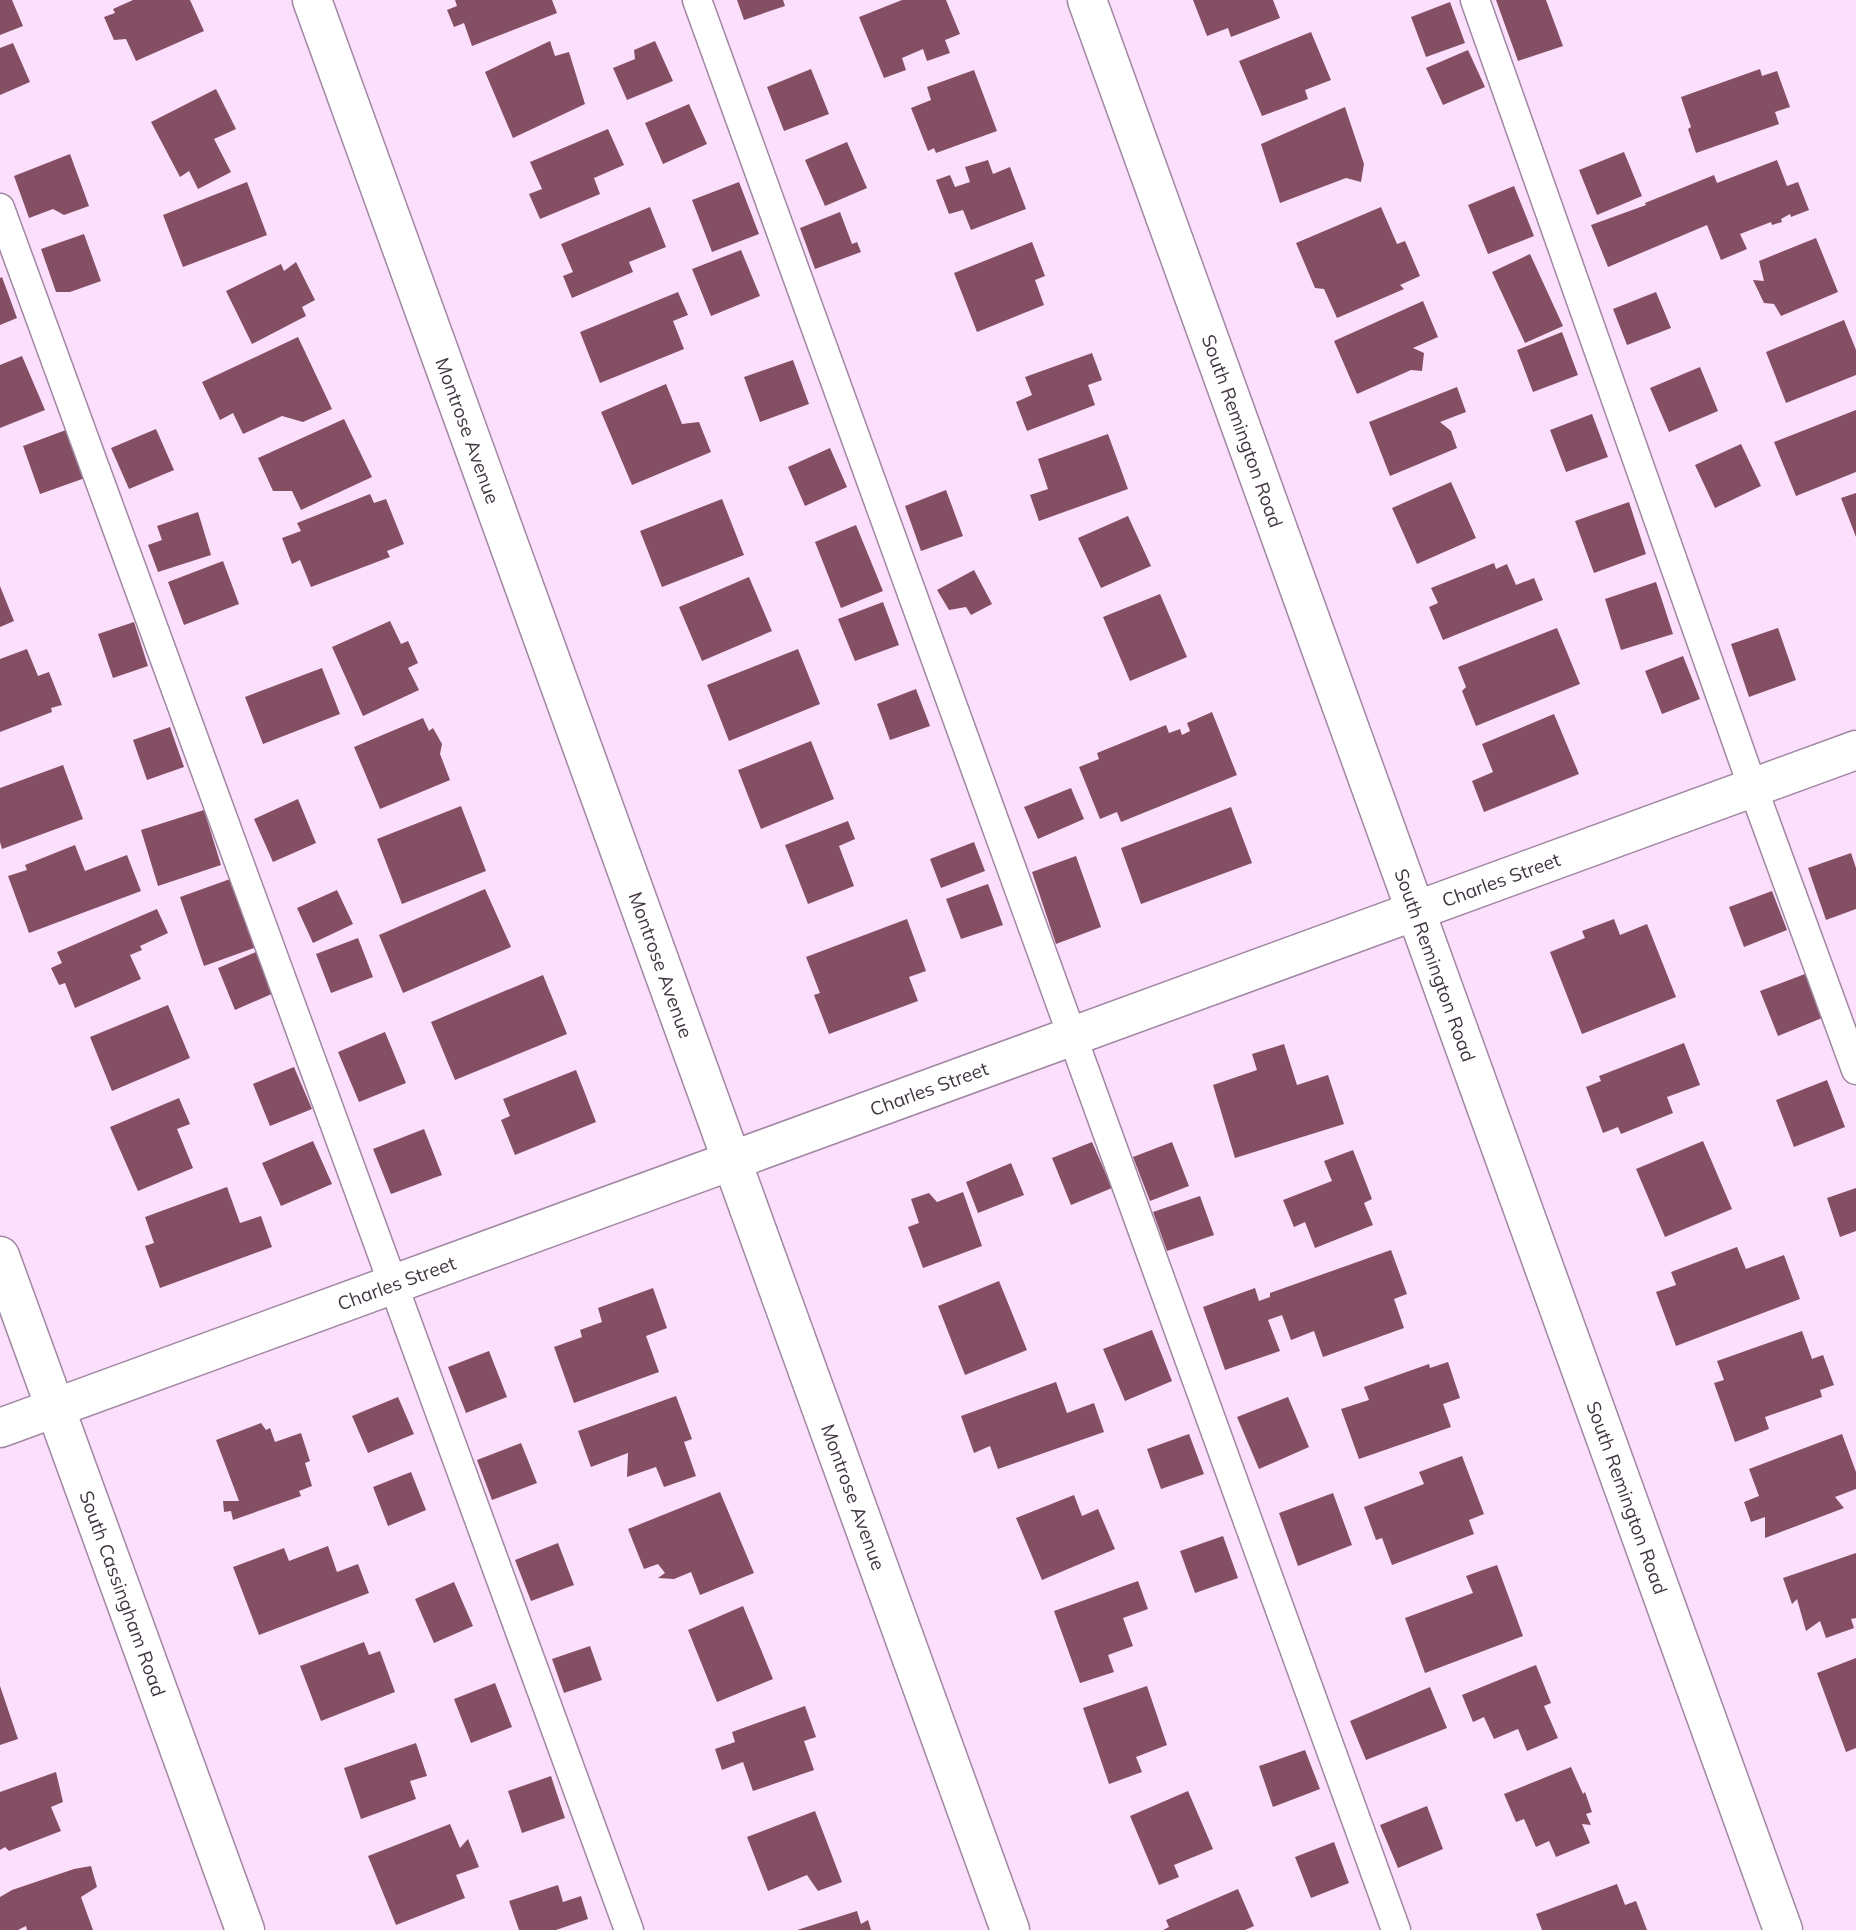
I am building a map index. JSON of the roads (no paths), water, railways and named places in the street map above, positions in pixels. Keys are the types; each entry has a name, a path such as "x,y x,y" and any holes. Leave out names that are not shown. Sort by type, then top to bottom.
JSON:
{"street":[{"name":"Montrose Avenue","path":"312,0 1010,1930"},
{"name":"South Remington Road","path":"1087,0 1783,1930"},
{"name":"Charles Street","path":"0,1428 1856,750"},
{"name":"South Cassingham Road","path":"0,1256 245,1930"}],"lane":[{"path":"697,0 1396,1930"},
{"path":"1475,0 1753,788 1856,1070"},
{"path":"0,208 629,1930"}]}
